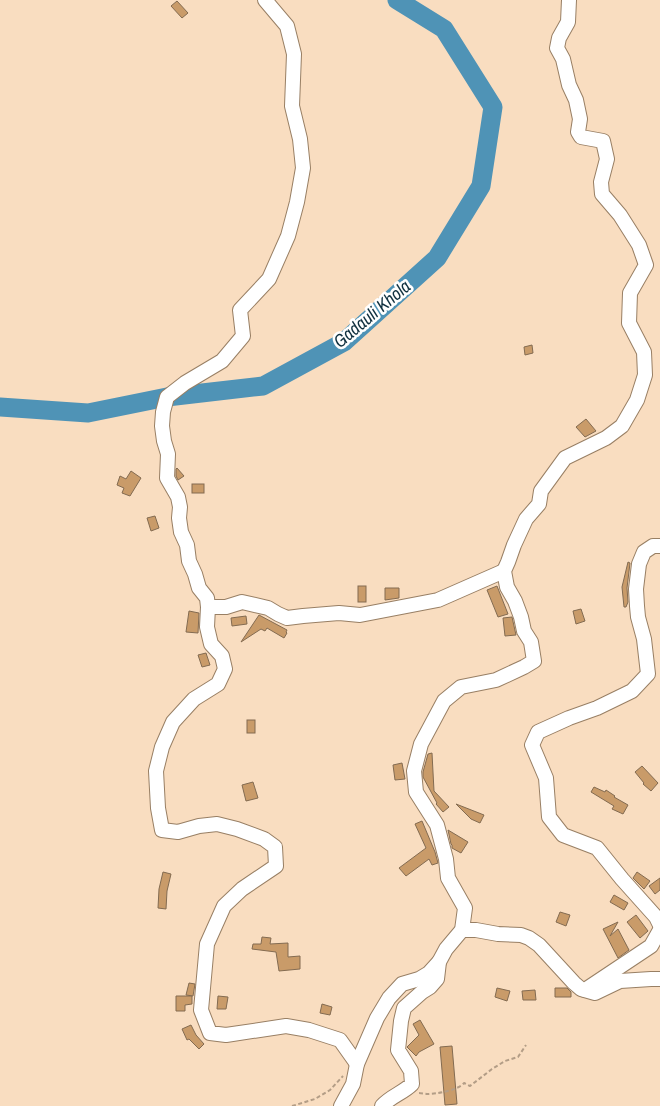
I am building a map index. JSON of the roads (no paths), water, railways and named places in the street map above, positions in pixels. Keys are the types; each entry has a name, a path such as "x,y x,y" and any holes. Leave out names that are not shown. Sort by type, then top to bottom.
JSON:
{"street":[{"path":"265,0 288,26 294,54 292,106 300,139 303,168 288,236 269,279 240,310 243,336 222,361 185,382 167,397 163,412 162,426 168,454 166,478 178,497 181,532 187,545 189,561 199,588 207,598 207,627 211,644 222,656 225,669 218,684 194,699 173,722 162,747 156,772 158,808 162,830 178,832 199,826 217,824 264,839 274,847 276,866 242,889 224,906 207,944 201,1010 210,1033 226,1035 286,1026 309,1030 340,1040 357,1064"},
{"path":"341,1106 353,1084 357,1064 377,1018 389,998 402,984 419,979 429,973 462,930 465,908 448,878 446,859 437,825 416,792 414,772 421,744 444,701 461,687 496,680 534,661 531,642 524,632 515,601 507,587 504,571 514,545 526,519 539,504 541,491 565,458 606,438 622,426 638,400 645,375 644,352 629,323 630,293 646,265 639,244 620,215 602,194 601,182 607,159 603,141 581,137 578,132 580,119 576,100 569,85 563,59 557,48 559,38 568,22 569,0"},
{"path":"660,546 653,546 644,552 639,564 636,590 638,617 644,639 648,674 632,692 538,732 532,745 546,778 549,817 563,835 597,848 656,917 660,925"},
{"path":"208,607 226,607 242,602 268,608 287,618 339,613 360,615 438,600 504,571"},
{"path":"462,930 476,930 529,938 539,945 574,983 585,990 596,993 620,981 660,979"},
{"path":"585,990 651,946 660,930"},
{"path":"382,1106 396,1094 407,1090 412,1084 411,1071 398,1050 401,1021 404,1008 437,979 439,962"}],"waterway":[{"name":"Gadauli Khola","path":"0,407 88,413 167,397 263,386 344,342 437,258 481,186 493,107 444,29 397,0"}]}
